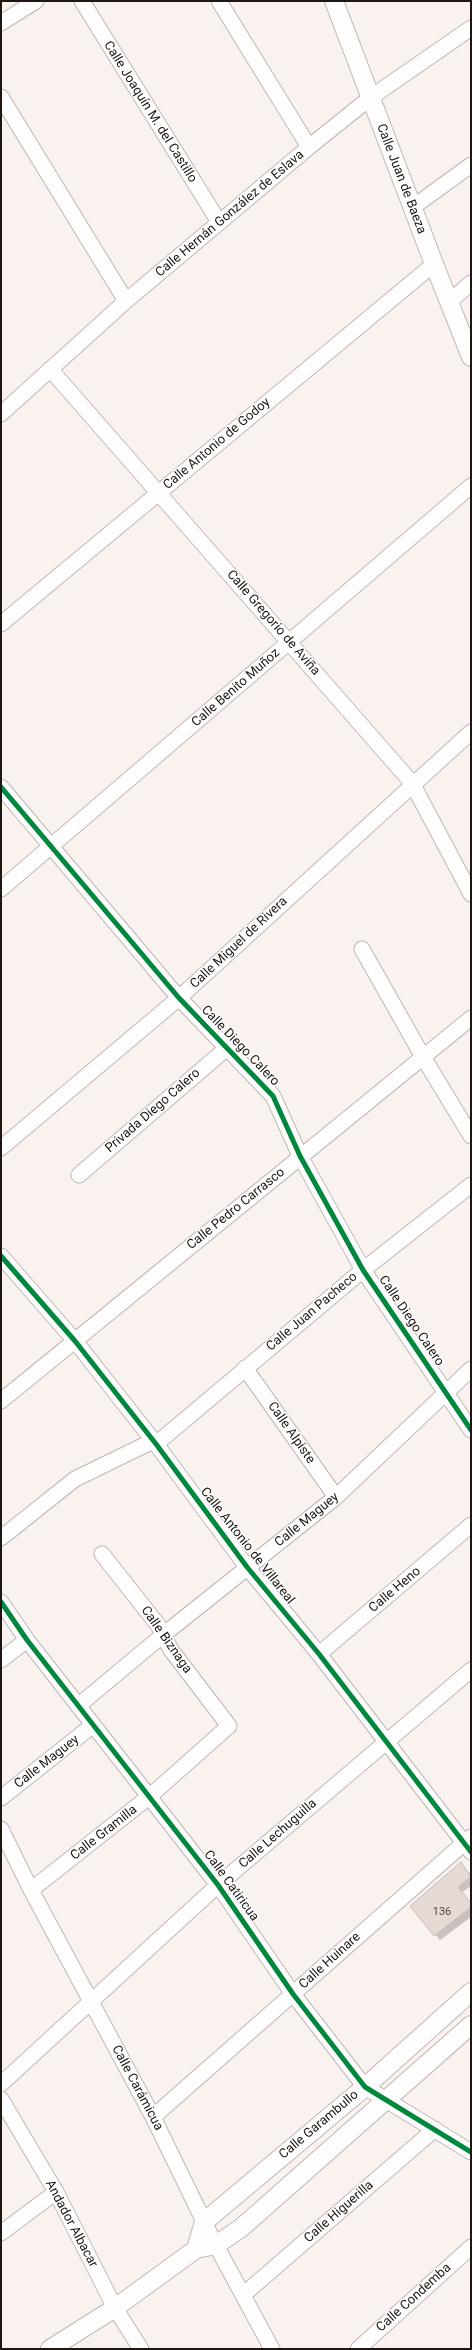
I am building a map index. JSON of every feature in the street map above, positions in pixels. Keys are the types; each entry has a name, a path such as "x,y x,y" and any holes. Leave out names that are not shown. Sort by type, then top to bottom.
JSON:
{"street":[{"path":"1,23 36,1"},
{"name":"Calle Joaquín M. del Castillo","path":"82,1 219,222"},
{"path":"219,1 309,147"},
{"name":"Calle Juan de Baeza","path":"334,1 370,98 471,357"},
{"name":"Calle Hernán González de Eslava","path":"1,414 126,301 309,147 370,98 471,28"},
{"path":"1,97 126,301"},
{"path":"413,208 471,165"},
{"name":"Calle Antonio de Godoy","path":"1,624 434,264"},
{"path":"449,302 471,284"},
{"name":"Calle Gregorio de Aviña","path":"50,369 290,641 412,783 471,894"},
{"name":"Calle Benito Muñoz","path":"1,889 471,486"},
{"name":"Calle Miguel de Rivera","path":"1,1148 179,998 412,783 471,732"},
{"name":"Calle Diego Calero","path":"1,787 179,998 273,1096 300,1156 362,1270 471,1430"},
{"path":"362,949 423,1057 471,1136"},
{"name":"Calle Pedro Carrasco","path":"1,1401 471,1018"},
{"name":"Privada Diego Calero","path":"79,1174 227,1048"},
{"name":"Calle Juan Pacheco","path":"1,1538 75,1479 154,1442 362,1270 471,1185"},
{"name":"Calle Antonio de Villareal","path":"1,1256 75,1341 154,1442 247,1567 319,1654 385,1742 469,1844"},
{"name":"Calle Alpiste","path":"245,1368 336,1497"},
{"name":"Calle Maguey","path":"78,1706 163,1635 336,1497 471,1369"},
{"name":"Calle Heno","path":"319,1654 471,1525"},
{"name":"Calle Biznaga","path":"102,1554 158,1625 171,1650 229,1726"},
{"name":"Calle Catiricua","path":"1,1602 27,1640 218,1885 293,1994 365,2087 471,2152"},
{"path":"1,1660 27,1640"},
{"name":"Calle Lechuguilla","path":"1,2084 92,2003 218,1885 471,1670"},
{"name":"Calle Maguey","path":"1,1798 93,1725"},
{"name":"Calle Gramilla","path":"31,1890 150,1796 229,1726"},
{"name":"Calle Carámicua","path":"1,1828 31,1890 153,2116 204,2222 272,2349"},
{"name":"Calle Huinare","path":"153,2116 469,1844"},
{"name":"Calle Garambullo","path":"204,2222 365,2087 471,1992"},
{"name":"Calle Garambullo","path":"50,2349 115,2308 196,2249 216,2245 241,2228 471,2025"},
{"name":"Andador Albacar","path":"1,2099 56,2192 115,2308 141,2349"},
{"name":"Calle Higuerilla","path":"243,2295 435,2129"},
{"path":"1,2233 56,2192"},
{"path":"196,2249 204,2222"},
{"name":"Calle Condemba","path":"358,2349 471,2248"}],"building":[{"path":"461,1862 471,1877 458,1887 471,1903 471,1907 434,1936 410,1906"}],"cycle path":[{"path":"1,787 179,998 273,1096 300,1156 363,1270 471,1430"},
{"path":"1,1256 75,1341 156,1444 247,1567 319,1654 471,1852"},
{"path":"1,1602 27,1640 218,1885 293,1994 365,2087 471,2152"}]}
